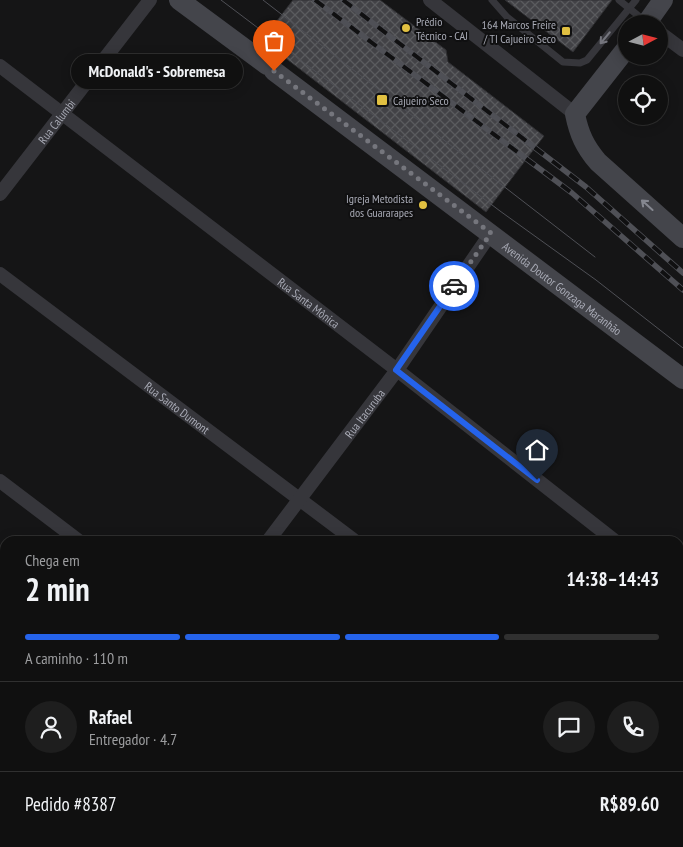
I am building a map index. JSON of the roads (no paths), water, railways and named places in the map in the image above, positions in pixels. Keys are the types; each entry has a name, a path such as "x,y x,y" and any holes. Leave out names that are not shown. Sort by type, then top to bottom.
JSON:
{"street":[{"name":"Rua Calumbi","path":"0,194 150,0"},
{"name":"Avenida Doutor Gonzaga Maranhão","path":"179,0 683,379"},
{"path":"430,0 575,114 579,133 586,149 683,238"},
{"path":"656,15 664,0"},
{"path":"668,39 683,50"},
{"path":"575,114 618,59"},
{"name":"Rua Santa Mônica","path":"0,66 610,536"},
{"name":"Rua Itacuruba","path":"272,536 396,370 491,233"},
{"name":"Rua Santo Dumont","path":"0,274 348,536"},
{"path":"0,481 72,536"}],"lane":[{"path":"492,0 507,17 548,50 563,62 572,64 587,60 636,0"},
{"path":"619,0 638,15"}],"tram line":[{"path":"221,0 500,211 596,280 683,348"},
{"path":"263,0 595,257"}],"railway":[{"path":"315,0 572,193 683,290"},
{"path":"343,0 586,187 683,273"}],"place":[{"name":"Prédio Técnico - CAJ","path":"406,28"},
{"name":"164 Marcos Freire / TI Cajueiro Seco","path":"566,31"},
{"name":"McDonald's - Sobremesa","path":"274,71"},
{"name":"Cajueiro Seco","path":"382,100"},
{"name":"Igreja Metodista dos Guararapes","path":"423,205"}]}
